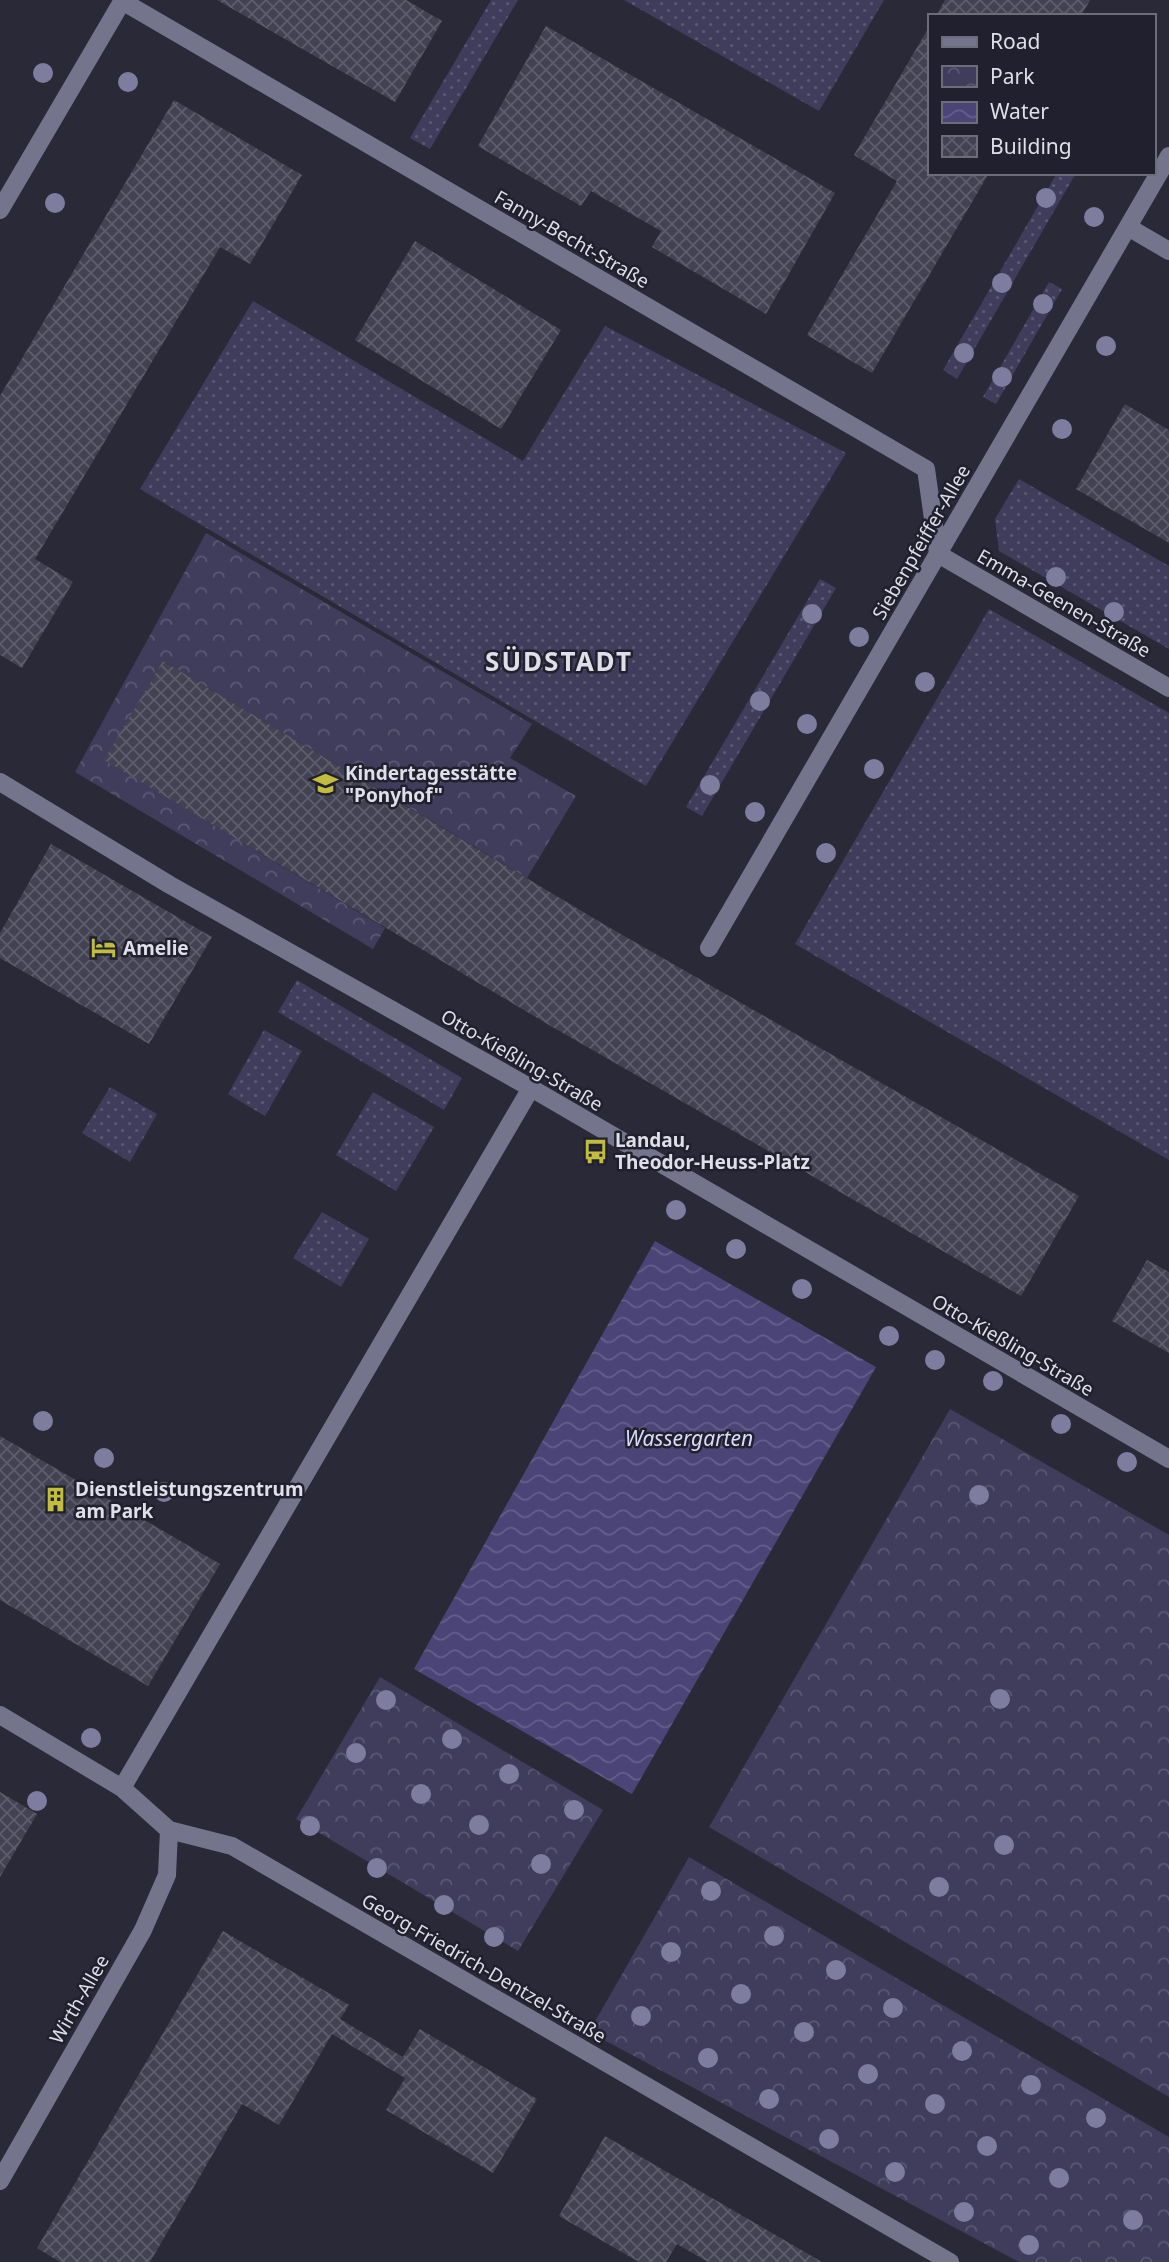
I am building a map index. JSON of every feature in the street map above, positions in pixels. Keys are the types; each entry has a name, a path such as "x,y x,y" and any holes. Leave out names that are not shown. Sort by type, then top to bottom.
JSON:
{"street":[{"path":"0,210 122,1"},
{"name":"Fanny-Becht-Straße","path":"122,1 926,469 938,555"},
{"name":"Siebenpfeiffer-Allee","path":"709,948 1169,156"},
{"path":"1128,228 1169,251"},
{"name":"Emma-Geenen-Straße","path":"938,555 1169,688"},
{"name":"Otto-Kießling-Straße","path":"0,782 170,885 531,1088 1169,1459"},
{"path":"122,1788 531,1088"},
{"name":"Georg-Friedrich-Dentzel-Straße","path":"0,1715 122,1788 169,1830 232,1846 950,2262"},
{"name":"Wirth-Allee","path":"0,2181 143,1930 167,1875 169,1830"}],"green space":[{"path":"491,0 518,0 430,149 410,138"},
{"path":"624,0 884,0 819,111"},
{"path":"1056,175 1075,175 957,379 943,370"},
{"path":"1049,282 1062,289 996,404 983,397"},
{"path":"253,301 523,461 605,326 846,453 646,786 140,489"},
{"path":"1019,479 1169,566 1169,649 999,551 995,519"},
{"path":"206,533 532,724 510,758 576,796 527,878 163,661 105,760 385,928 373,949 75,772"},
{"path":"820,579 836,588 702,816 686,807"},
{"path":"989,609 1169,713 1169,1160 795,944"},
{"path":"297,980 462,1078 444,1110 278,1012"},
{"path":"264,1030 302,1051 265,1116 228,1094"},
{"path":"110,1087 157,1114 130,1162 82,1133"},
{"path":"373,1092 434,1127 396,1191 336,1155"},
{"path":"322,1212 369,1239 341,1287 293,1258"},
{"path":"950,1409 1169,1535 1169,2097 709,1827"},
{"path":"380,1677 603,1810 518,1951 296,1819"},
{"path":"689,1857 1169,2137 1169,2262 1019,2262 589,2032"}],"water":[{"name":"Wassergarten","path":"655,1241 876,1367 632,1794 414,1669"}],"building":[{"path":"217,0 406,0 442,21 395,102"},
{"path":"945,0 1090,0 1082,14 937,14"},
{"path":"546,26 835,193 766,314 652,247 661,231 591,191 581,206 478,146"},
{"path":"928,29 928,175 988,175 872,373 807,335 897,181 854,155"},
{"path":"174,100 302,175 250,264 220,247 35,559 73,582 22,668 0,655 0,396"},
{"path":"415,241 561,330 501,429 355,340"},
{"path":"1125,404 1169,430 1169,543 1076,489"},
{"path":"163,661 605,925 1079,1196 1021,1296 549,1025 104,760"},
{"name":"Amelie","path":"51,844 212,937 149,1044 0,958 0,933"},
{"path":"1147,1260 1169,1272 1169,1353 1112,1321"},
{"name":"Dienstleistungszentrum am Park","path":"0,1436 220,1564 148,1686 0,1600"},
{"path":"0,1792 37,1814 0,1877"},
{"path":"223,1931 349,2005 340,2019 403,2057 420,2029 537,2099 493,2173 386,2110 405,2078 332,2034 279,2125 242,2104 150,2262 60,2262 37,2248"},
{"path":"605,2136 822,2262 708,2262 677,2244 666,2262 639,2262 559,2216"}],"place":[{"name":"Kindertagesstätte \"Ponyhof\"","path":"325,784"},
{"name":"Amelie","path":"103,948"},
{"name":"Landau, Theodor-Heuss-Platz","path":"595,1151"},
{"name":"Dienstleistungszentrum am Park","path":"55,1500"}],"district":[{"name":"SÜDSTADT","path":"559,662"}]}
